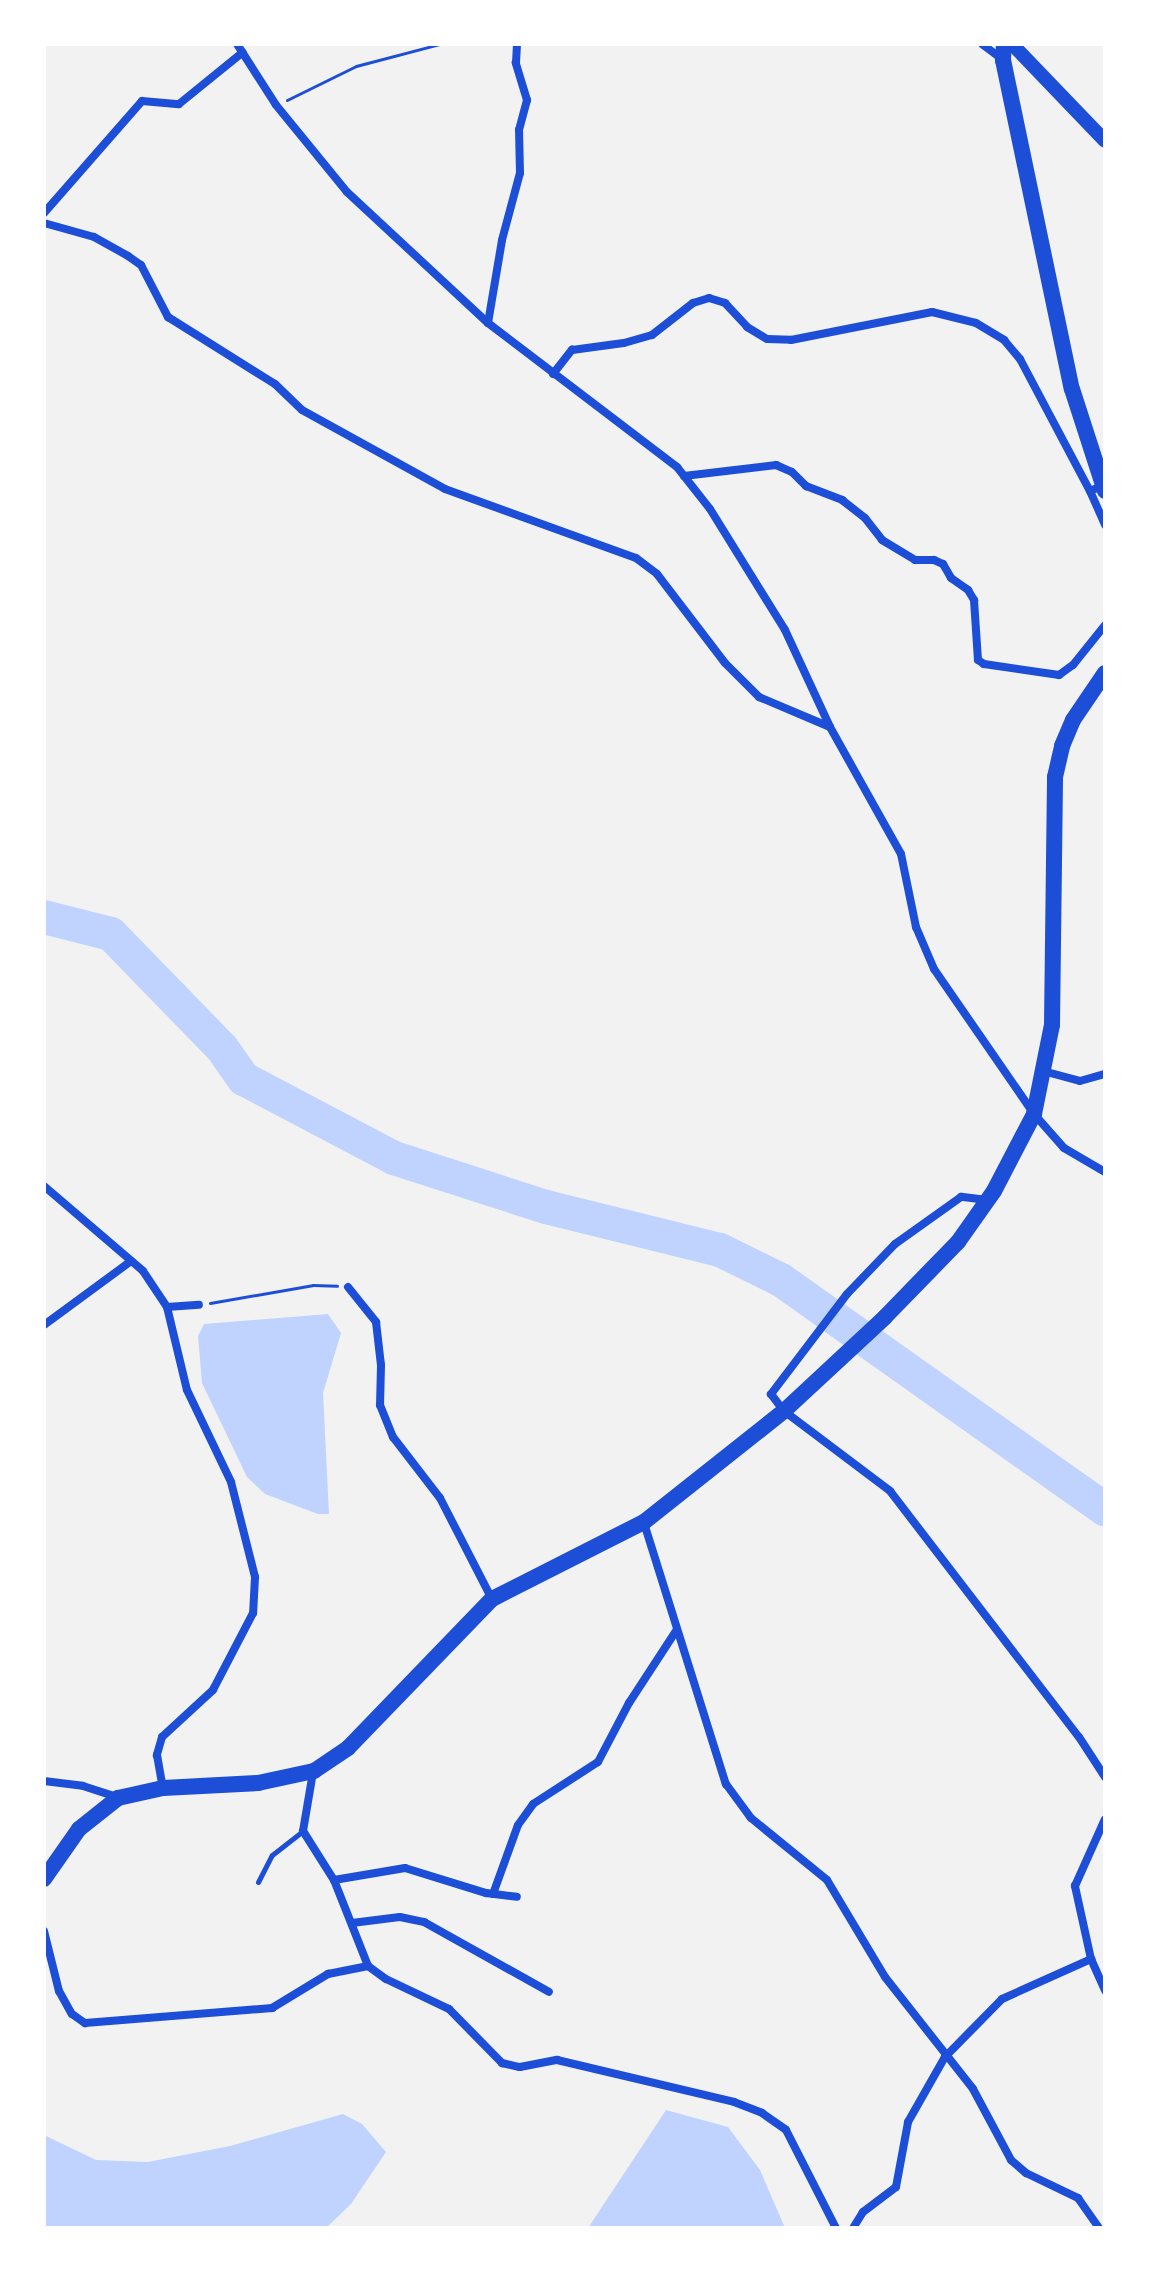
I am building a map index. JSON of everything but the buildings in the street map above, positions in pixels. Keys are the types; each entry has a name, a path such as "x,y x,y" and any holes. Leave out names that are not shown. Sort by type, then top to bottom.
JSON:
{"main road":[{"path":"1004,52 1072,389 1099,489"},
{"path":"44,1879 79,1829 118,1798 163,1788 258,1783 314,1771 348,1748 492,1599 644,1522 784,1411 885,1317 958,1242 988,1200 1034,1114 1052,1025 1055,777 1062,746 1073,720 1105,673"}],"street":[{"path":"488,323 502,240 520,173 519,130 527,100 516,63 517,44"},
{"path":"982,44 1004,52"},
{"path":"1012,44 1105,141"},
{"path":"44,213 142,101 179,104 240,48 276,105 347,192 488,323 684,476 710,509 785,630 830,727 901,854 916,927 934,969 1034,1114 1064,1148 1105,1172"},
{"path":"44,223 94,237 141,265 168,317 275,384 302,410 445,489 636,558 657,574 725,663 759,697 830,727"},
{"path":"553,374 572,350 624,343 652,335 693,303 709,298 725,303 747,327 767,339 791,340 932,312 976,323 1004,340 1020,359 1099,489 1105,525"},
{"path":"684,476 776,465 792,472 806,486 842,500 865,518 882,540 915,560 934,560 943,564 951,578 968,590 976,615 978,660 984,664 1059,675 1073,665 1105,625"},
{"path":"1043,1071 1080,1081 1105,1074"},
{"path":"44,1186 143,1271 167,1307 187,1390 231,1482 255,1577 253,1613 213,1690 162,1737 157,1755 163,1788"},
{"path":"988,1200 961,1197 895,1244 847,1294 771,1394 784,1411 890,1491 1079,1737 1105,1777"},
{"path":"44,1325 131,1261"},
{"path":"348,1287 376,1322 381,1365 380,1405 393,1437 440,1498 492,1599"},
{"path":"167,1307 199,1305"},
{"path":"644,1522 726,1784 751,1818 827,1880 885,1977 973,2089 1011,2160 1026,2173 1078,2198 1099,2228"},
{"path":"493,1894 518,1825 533,1804 598,1762 629,1703 676,1631"},
{"path":"314,1771 303,1831 334,1880 368,1966 386,1979 449,2009 502,2063 520,2067 557,2060 734,2102 762,2113 786,2130 836,2228"},
{"path":"44,1781 83,1786 118,1798"},
{"path":"1105,1819 1075,1886 1091,1959 1105,1991"},
{"path":"334,1880 405,1868 493,1894 517,1897"},
{"path":"352,1923 400,1917 424,1922 549,1992"},
{"path":"44,1931 59,1991 72,2014 85,2023 272,2008 328,1974 368,1966"},
{"path":"853,2228 863,2212 896,2187 908,2122 945,2057 1002,1999 1091,1959"}],"lane":[{"path":"258,1882 272,1855 303,1831"}],"path":[{"path":"276,105 356,66 440,44"},
{"path":"199,1305 313,1285 348,1287"}],"water":[{"path":"328,1314 341,1333 323,1393 329,1514 318,1514 265,1494 247,1477 202,1383 198,1336 204,1324"},
{"path":"666,2110 728,2127 760,2170 785,2228 588,2228"},
{"path":"343,2114 362,2124 386,2152 351,2204 326,2228 44,2228 44,2135 96,2160 148,2162 230,2146"}],"waterway":[{"path":"44,917 111,934 222,1048 244,1079 394,1158 546,1207 720,1250 781,1280 1105,1509"}]}
